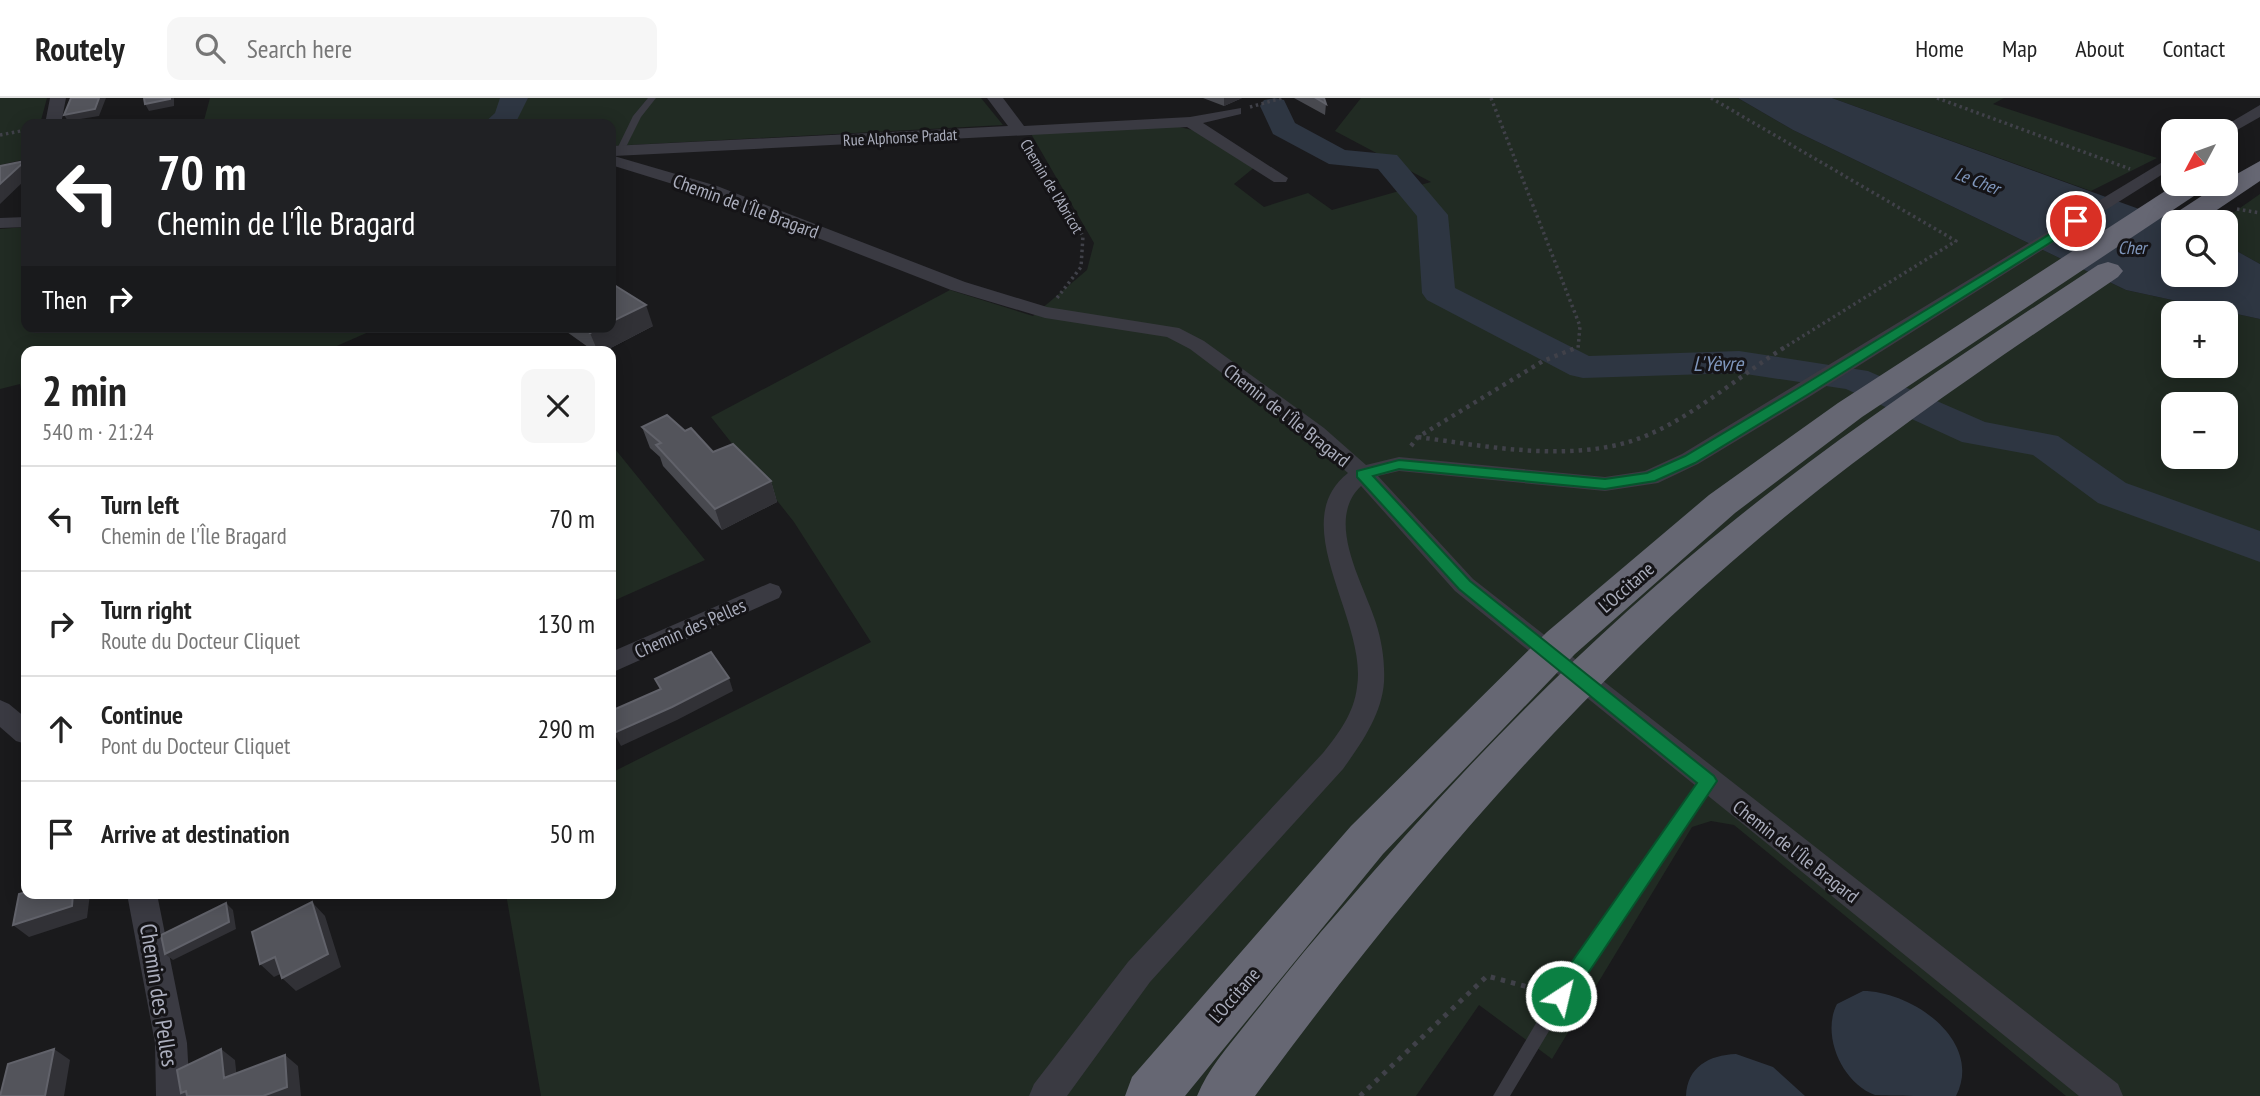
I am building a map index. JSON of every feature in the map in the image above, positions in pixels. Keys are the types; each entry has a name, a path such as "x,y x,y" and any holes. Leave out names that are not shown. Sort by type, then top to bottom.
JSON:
{"highway":[{"path":"2238,156 2260,142"},
{"path":"2199,210 2260,169"},
{"name":"L'Occitane","path":"1866,418 1927,395 2055,291 2178,196"},
{"name":"L'Occitane","path":"1151,1096 1367,840 1565,666 1749,527 1866,418 1895,380 2161,234"},
{"name":"L'Occitane","path":"1223,1096 1279,1019 1405,868 1565,666"}],"street":[{"path":"53,119 58,98"},
{"name":"Chemin de l'Abricot","path":"995,98 1020,131"},
{"path":"2238,123 2260,110"},
{"name":"Rue Alphonse Pradat","path":"616,154 1190,122 1236,111"},
{"path":"1190,122 1280,178"},
{"name":"Chemin de l'Île Bragard","path":"616,155 958,286 1045,312 1172,332 1196,345 1316,433 1363,474 1464,585 2106,1096"},
{"path":"1046,1096 1139,972 1333,761 1360,724 1371,684 1368,644 1341,558 1333,520 1342,492 1363,474 1399,464 1605,484 1650,478 1690,459 1870,351 2161,168"},
{"name":"Chemin des Pelles","path":"616,661 770,592"},
{"path":"0,711 21,729"},
{"name":"Chemin des Pelles","path":"143,899 171,1043 173,1096"}],"lane":[{"path":"616,151 637,116 652,98"},
{"path":"1501,1096 1561,996 1708,781"}],"path":[{"path":"1236,111 1282,98"},
{"path":"1399,464 1418,437 1543,361 1578,349 1580,326 1491,98"},
{"path":"1418,437 1524,447 1591,448 1634,440 1674,423 1738,377 1956,242 1712,98"},
{"path":"1937,98 2080,151"},
{"path":"0,135 21,131"},
{"name":"Chemin de l'Abricot","path":"1020,131 1083,236 1081,267 1045,312"},
{"path":"1360,1096 1487,976 1561,996"}],"shaded area":[{"path":"0,98 47,98 41,119 21,119 21,160 0,165"},
{"path":"210,98 501,98 500,116 496,119 204,119"},
{"path":"521,98 981,98 1003,125 616,146 616,119 510,119"},
{"path":"1361,98 1738,98 1793,130 2126,290 2177,301 2161,301 2161,378 2238,378 2238,314 2260,319 2260,1096 2066,1096 1734,825 1711,821 1692,827 1552,1059 1479,1005 1416,1096 541,1096 507,899 616,899 616,770 871,642 794,522 711,417 950,290 1033,316 1087,270 1094,243 1030,132 1176,126 1208,134 1256,166 1234,184 1264,207 1308,193 1332,210 1431,182 1335,131"},
{"path":"1832,98 2004,98 1993,104 2157,158 2091,191"},
{"path":"2260,194 2260,264 2238,252 2237,210"},
{"path":"21,227 21,333 366,333 337,346 21,346 21,390 20,384 0,389 0,229"},
{"path":"616,450 705,560 616,600"}],"water":[{"name":"Cher","path":"1738,98 1832,98 2161,217 2161,287 2238,287 2238,252 2260,264 2260,319 2238,314 2238,301 2177,301 2126,290 1793,130"},
{"path":"1863,991 1882,993 1902,1000 1938,1023 1952,1039 1960,1056 1962,1076 1956,1096 1875,1095 1853,1080 1844,1069 1833,1043 1833,1016 1837,1004"},
{"path":"1736,1054 1773,1067 1805,1096 1686,1096 1690,1077 1695,1070 1709,1060"}],"building":[{"path":"71,98 99,98 95,109 64,115"},
{"path":"144,98 170,98 170,99 145,104"},
{"path":"21,162 0,184 0,166"},
{"path":"616,286 646,305 616,320"},
{"path":"667,415 685,431 691,428 713,452 733,444 771,481 715,509 656,445 661,443 642,427"},
{"path":"711,652 729,678 616,732 616,709 661,689 655,679"},
{"path":"19,894 21,899 73,899 72,906 13,925"},
{"path":"312,902 328,954 282,978 275,957 260,964 252,932"},
{"path":"226,903 229,922 165,954 161,935"},
{"path":"54,1049 45,1096 0,1096 8,1064"},
{"path":"221,1049 224,1078 285,1055 287,1087 263,1096 187,1096 186,1091 181,1093 177,1070"}],"waterway":[{"name":"L'Yèvre","path":"504,119 514,98"},
{"name":"L'Yèvre","path":"1274,106 1283,128 1339,158 1387,161 1432,215 1439,293 1583,367 1739,362 1855,379 1976,433 2044,445 2112,493 2260,547"}],"route":[{"path":"1561,996 1708,781 1464,585 1363,474 1399,464 1605,484 1650,478 1690,459 1802,392 2076,221"}],"water label":[{"name":"Le Cher","path":"1977,181"}]}
